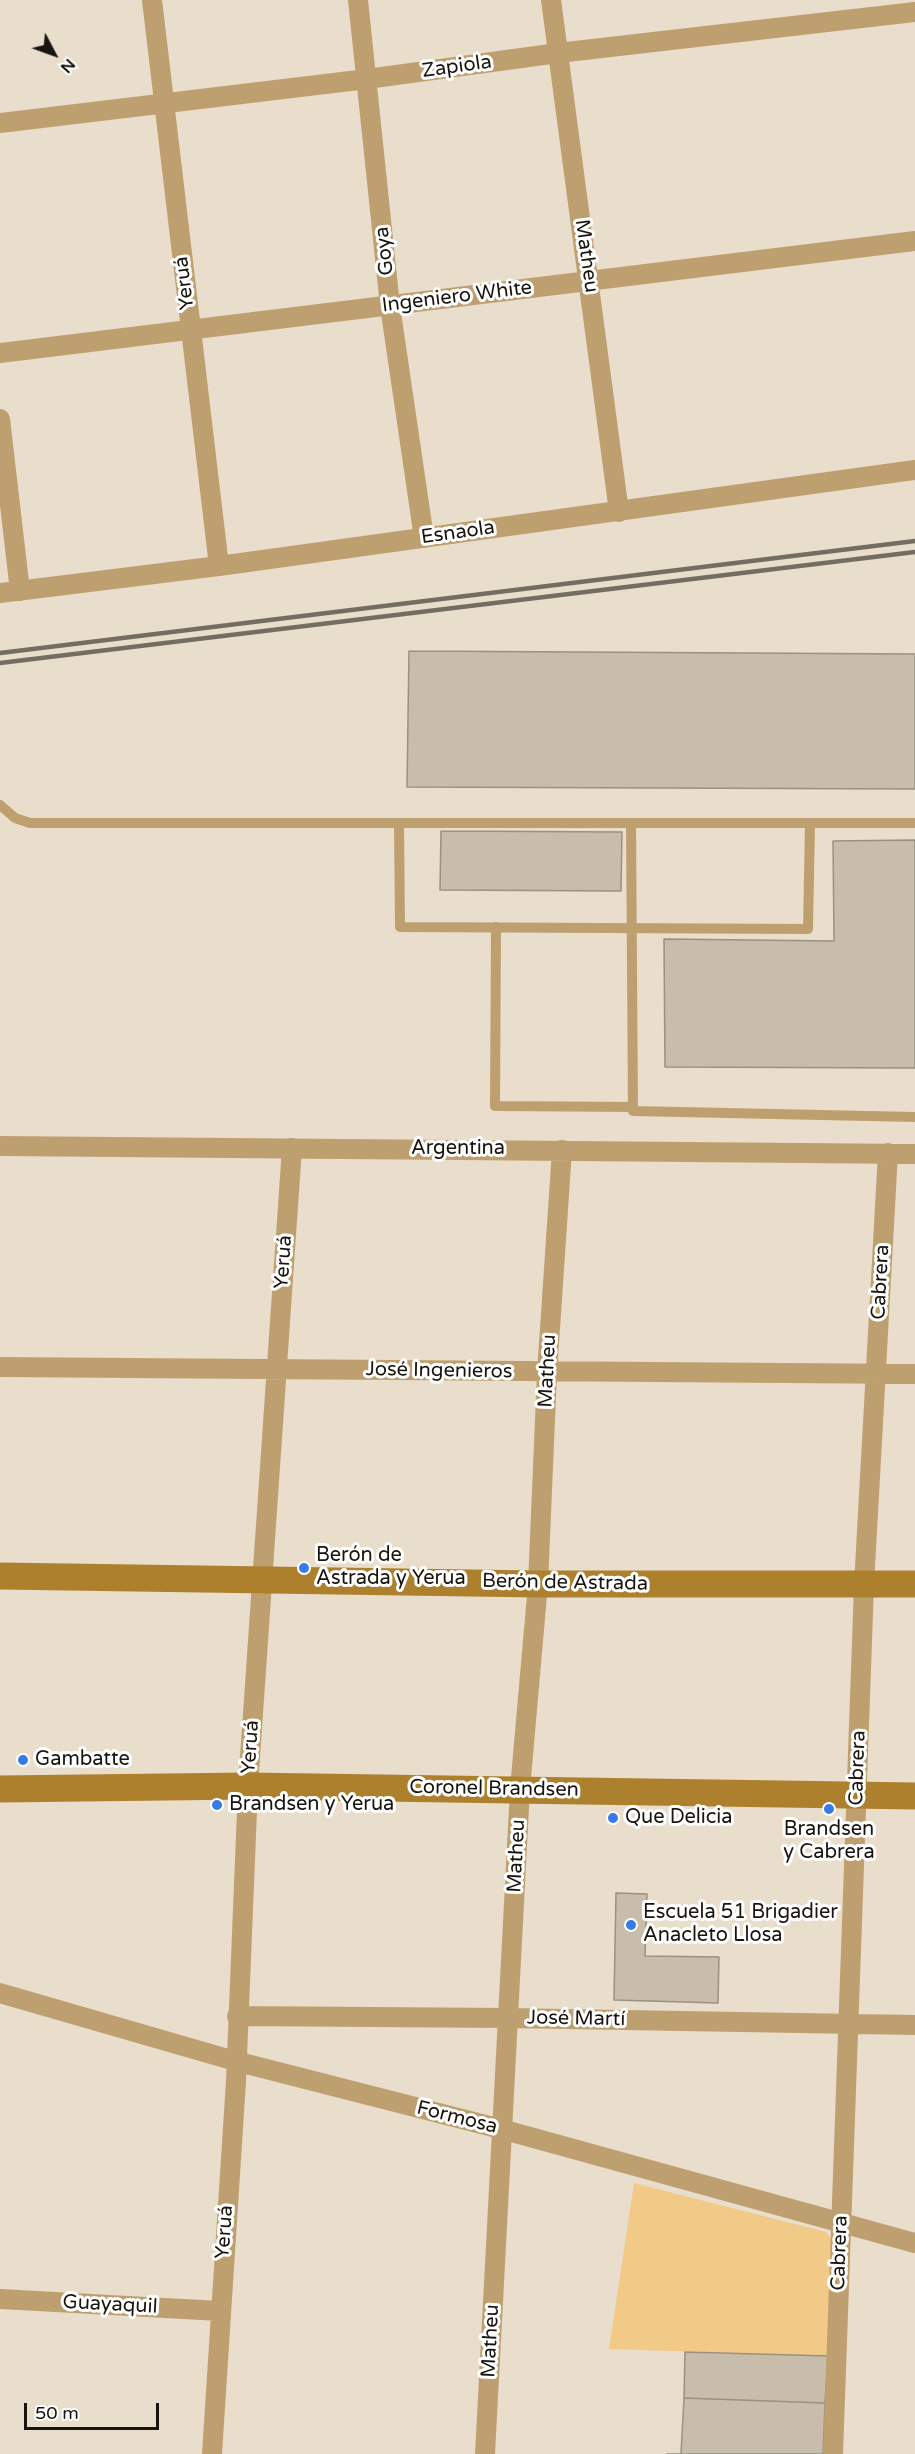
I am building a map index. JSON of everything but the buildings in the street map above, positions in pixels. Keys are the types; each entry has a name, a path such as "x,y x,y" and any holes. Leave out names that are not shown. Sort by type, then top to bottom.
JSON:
{"street":[{"name":"Yeruá","path":"152,0 219,566"},
{"name":"Goya","path":"358,0 390,306 424,538"},
{"name":"Matheu","path":"551,0 619,512"},
{"name":"Zapiola","path":"0,123 367,79 558,53 915,12"},
{"name":"Ingeniero White","path":"0,353 915,241"},
{"path":"0,419 20,591"},
{"name":"Esnaola","path":"0,593 219,566 915,470"},
{"name":"Argentina","path":"0,1146 915,1154"},
{"name":"Yeruá","path":"212,2454 236,2081 235,2061 248,1786 292,1148"},
{"name":"Matheu","path":"485,2454 520,1789 538,1584 547,1373 562,1150"},
{"name":"Cabrera","path":"833,2454 864,1585 888,1153"},
{"name":"José Ingenieros","path":"0,1367 277,1368 547,1373 915,1374"},
{"name":"Berón de Astrada","path":"0,1576 263,1578 538,1584 915,1584"},
{"name":"Coronel Brandsen","path":"0,1789 248,1786 915,1796"},
{"name":"Formosa","path":"0,1993 235,2061 501,2129 915,2243"},
{"name":"José Martí","path":"237,2016 915,2025"},
{"name":"Guayaquil","path":"0,2299 220,2311"}],"lane":[{"path":"0,804 15,818 30,823 915,824"},
{"path":"399,823 400,927 808,929 810,823"},
{"path":"631,823 633,1111 915,1117"},
{"path":"496,927 495,1106 633,1107"}],"shaded area":[{"path":"634,2183 826,2232 835,2243 828,2356 609,2349"}],"railway":[{"path":"0,653 915,541"},
{"path":"0,663 915,552"}],"place":[{"name":"Berón de Astrada y Yerua","path":"304,1568"},
{"name":"Gambatte","path":"23,1760"},
{"name":"Brandsen y Yerua","path":"217,1805"},
{"name":"Brandsen y Cabrera","path":"829,1809"},
{"name":"Que Delicia","path":"613,1818"},
{"name":"Escuela 51 Brigadier Anacleto Llosa","path":"631,1925"}]}
